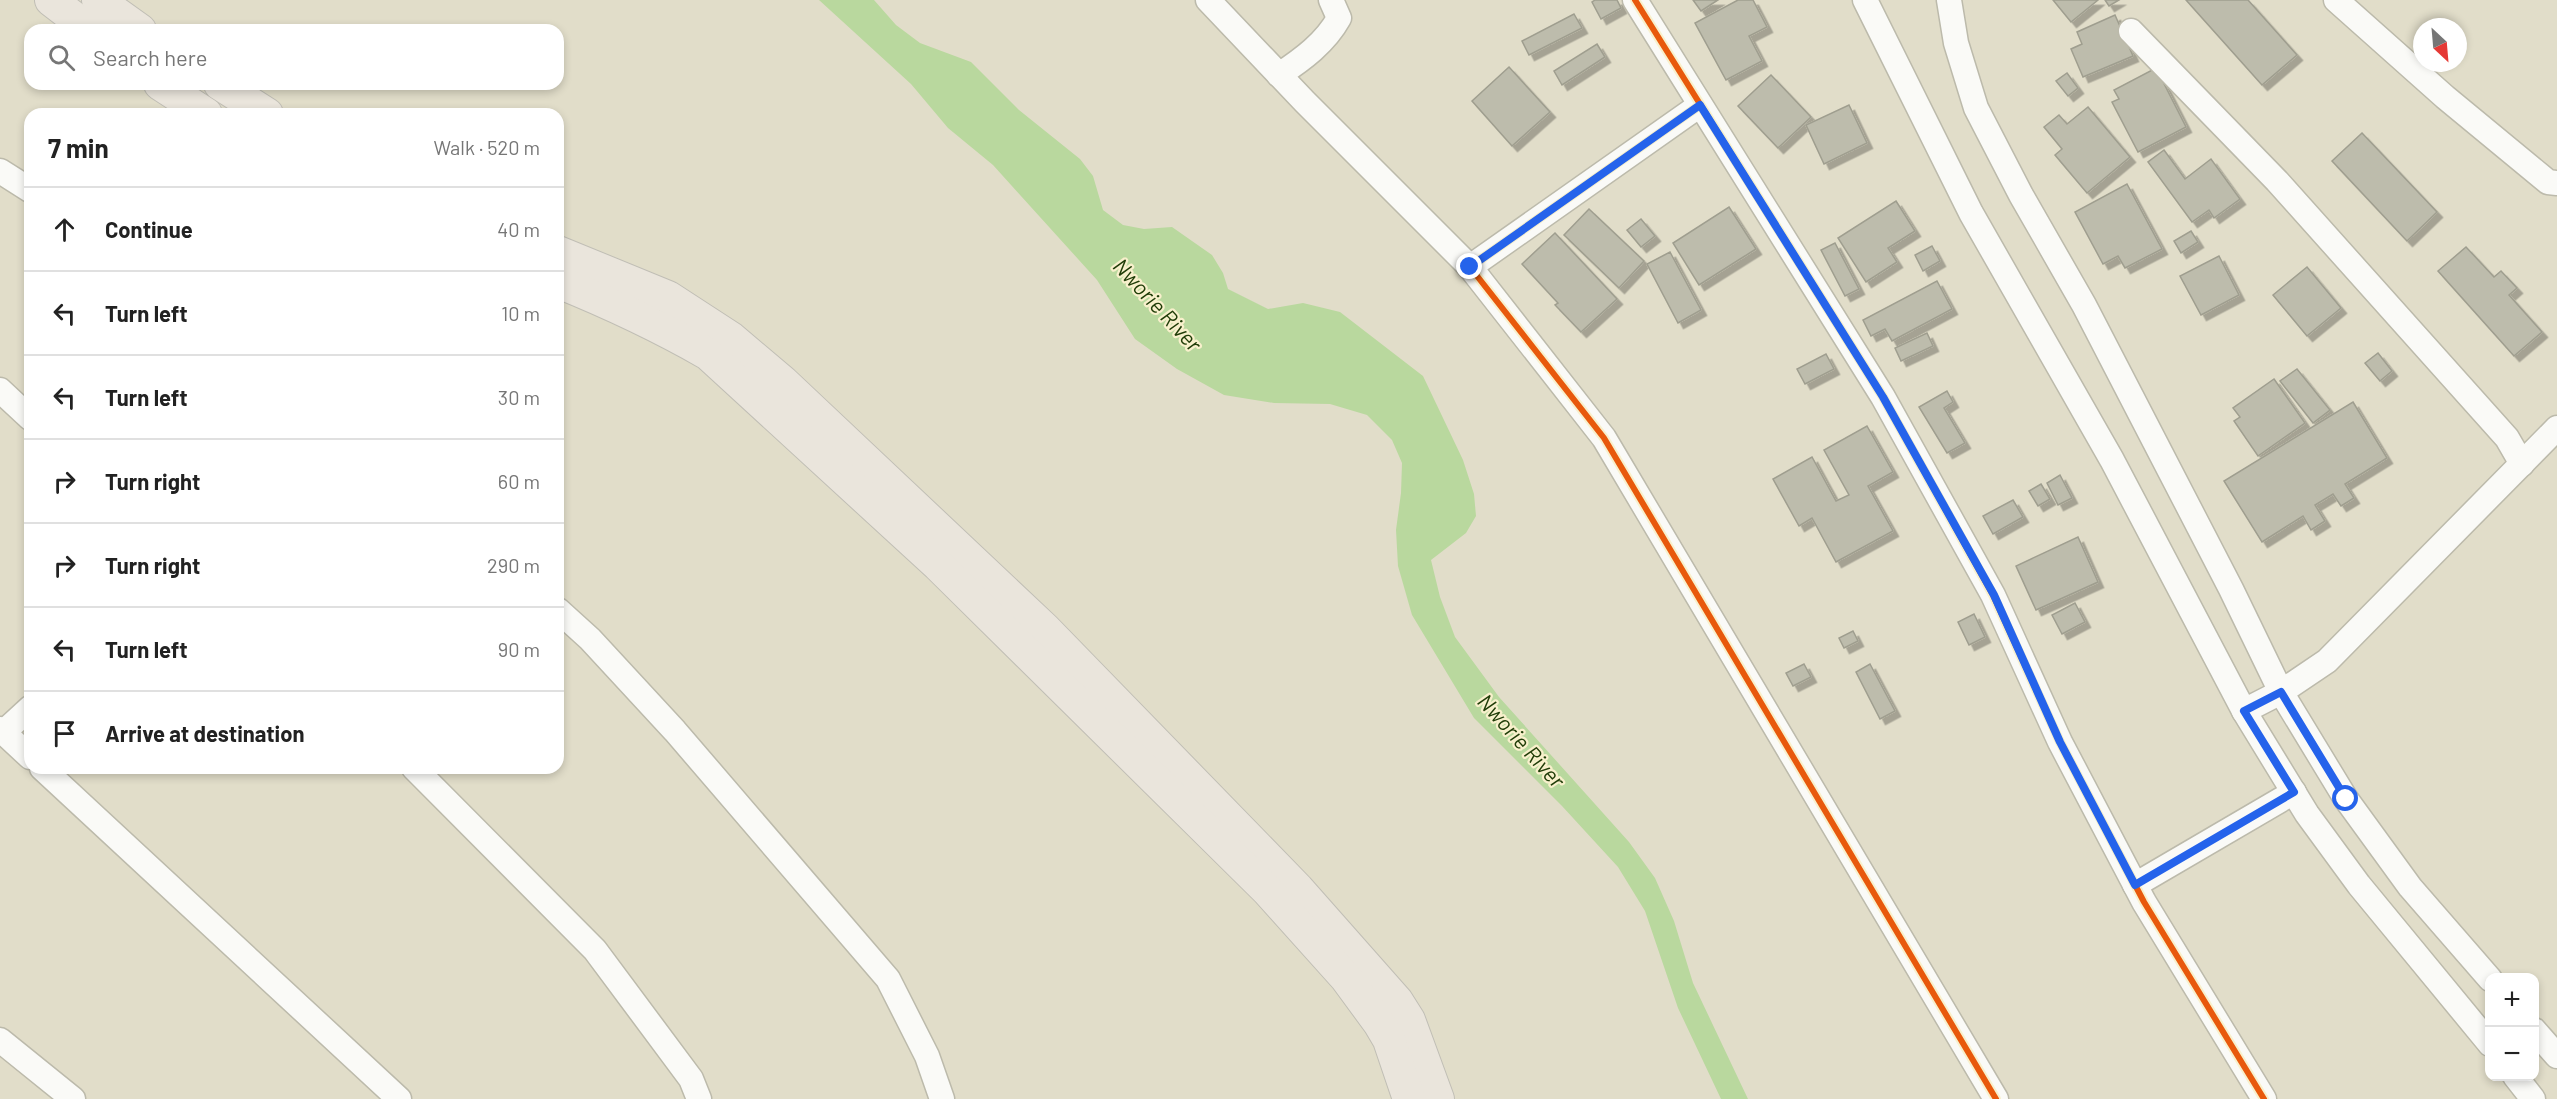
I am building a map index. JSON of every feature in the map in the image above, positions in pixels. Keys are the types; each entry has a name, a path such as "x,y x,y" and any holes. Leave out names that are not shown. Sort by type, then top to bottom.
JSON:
{"main road":[{"path":"51,0 82,24"},
{"path":"98,0 132,24"},
{"path":"169,90 197,108"},
{"path":"229,90 258,108"},
{"path":"564,254 668,297 731,338 783,382 1045,629 1298,889 1396,1001 1409,1020 1438,1099"},
{"path":"564,284 616,305 665,329 708,354 938,565 1215,837 1267,890 1346,978 1389,1040 1409,1099"}],"street":[{"path":"1208,0 1279,75 1470,267 1604,438 1996,1099"},
{"path":"1279,75 1316,48 1334,27 1339,18 1331,0"},
{"path":"1635,0 1883,397 1994,595 2060,742 2135,885 2264,1099"},
{"path":"1864,0 1971,213 2112,460 2244,711 2294,792 2359,885 2485,1038"},
{"path":"1949,0 1956,43 1976,108 2089,315 2231,589 2281,692 2346,799 2410,887 2485,973"},
{"path":"2336,0 2445,97 2548,182 2557,183"},
{"path":"2131,31 2277,181 2507,438 2522,464"},
{"path":"1470,267 1700,105"},
{"path":"0,171 24,186"},
{"path":"0,390 24,412"},
{"path":"2244,711 2281,692 2327,661 2557,428"},
{"path":"564,615 590,639 675,731 888,980 927,1056 942,1099"},
{"path":"24,713 2,731 24,751"},
{"path":"48,774 399,1099"},
{"path":"420,774 595,950 691,1079 699,1099"},
{"path":"2135,885 2294,792"},
{"path":"2539,1035 2557,1056"},
{"path":"0,1040 73,1099"},
{"path":"2519,1081 2533,1099"}],"water":[{"name":"Nworie River","path":"819,0 874,0 896,25 920,43 971,62 1019,110 1080,159 1093,176 1103,210 1123,225 1144,229 1172,227 1212,255 1223,273 1228,289 1268,309 1303,303 1340,312 1423,376 1463,460 1474,494 1476,516 1466,533 1431,560 1440,597 1455,637 1499,697 1629,842 1655,878 1674,921 1693,983 1748,1099 1721,1099 1678,1008 1645,911 1618,867 1562,806 1474,718 1412,615 1398,566 1396,530 1402,463 1392,440 1367,415 1330,404 1274,403 1224,395 1177,369 1135,339 1097,280 993,165 948,128 911,84"}],"building":[{"path":"1617,0 1621,8 1601,19 1592,2"},
{"path":"1693,0 1718,0 1701,11"},
{"path":"1738,0 1753,0 1767,27 1749,36 1762,61 1726,80 1695,23"},
{"path":"2053,0 2098,0 2071,22"},
{"path":"2105,0 2119,0 2109,6"},
{"path":"2186,0 2248,0 2297,55 2262,85"},
{"path":"1574,14 1582,28 1529,55 1522,41"},
{"path":"2115,15 2133,56 2083,77 2071,49 2082,44 2077,32"},
{"path":"1597,44 1605,57 1562,85 1554,71"},
{"path":"1509,67 1550,112 1512,146 1472,101"},
{"path":"2156,68 2186,127 2138,152 2112,102 2119,99 2114,90"},
{"path":"2067,73 2078,88 2068,96 2056,81"},
{"path":"1771,75 1811,117 1778,148 1738,106"},
{"path":"1849,105 1867,143 1824,164 1806,125"},
{"path":"2088,107 2130,157 2087,193 2055,155 2062,149 2044,127 2059,115 2067,124"},
{"path":"2362,133 2437,212 2407,241 2332,161"},
{"path":"2164,150 2185,179 2211,159 2240,199 2214,218 2209,210 2192,222 2148,162"},
{"path":"2127,184 2162,249 2125,268 2118,256 2103,264 2075,212"},
{"path":"1896,201 1915,231 1888,248 1897,262 1866,282 1838,238"},
{"path":"1729,207 1756,249 1699,285 1673,243"},
{"path":"1589,209 1644,261 1619,288 1564,235"},
{"path":"1641,219 1655,236 1641,247 1627,230"},
{"path":"2191,231 2198,242 2181,253 2174,241"},
{"path":"1555,233 1617,299 1581,332 1555,305 1558,303 1522,264"},
{"path":"1835,243 1859,289 1845,296 1821,250"},
{"path":"1932,246 1940,261 1923,271 1915,255"},
{"path":"2466,247 2494,277 2501,271 2517,288 2509,295 2542,332 2514,356 2438,271"},
{"path":"1670,252 1701,310 1678,323 1647,264"},
{"path":"2219,256 2239,295 2201,315 2180,276"},
{"path":"2307,267 2341,308 2307,336 2273,295"},
{"path":"1937,281 1952,309 1892,341 1885,329 1871,336 1863,320"},
{"path":"1927,333 1933,346 1901,361 1895,348"},
{"path":"2378,353 2392,371 2380,381 2365,363"},
{"path":"1826,354 1834,369 1805,384 1797,369"},
{"path":"2297,369 2330,410 2313,423 2280,381"},
{"path":"2274,379 2305,423 2258,456 2234,421 2240,417 2233,408"},
{"path":"1947,391 1953,402 1944,408 1965,443 1947,453 1919,407"},
{"path":"2353,402 2387,458 2345,484 2354,498 2341,506 2333,494 2315,505 2325,521 2311,530 2303,516 2262,542 2224,481"},
{"path":"1867,426 1893,472 1868,486 1893,531 1836,562 1812,518 1799,526 1773,479 1812,457 1836,501 1849,495 1824,450"},
{"path":"2060,475 2072,498 2058,505 2047,483"},
{"path":"2041,484 2050,499 2038,506 2029,491"},
{"path":"2013,500 2023,517 1993,534 1983,516"},
{"path":"2078,537 2098,582 2036,610 2016,566"},
{"path":"2075,603 2085,622 2062,634 2052,615"},
{"path":"1974,614 1985,637 1969,645 1958,622"},
{"path":"1853,631 1858,641 1844,648 1839,638"},
{"path":"1804,664 1811,677 1793,686 1786,673"},
{"path":"1870,664 1895,711 1880,719 1856,672"}],"cycle path":[{"path":"1635,0 1883,397 1993,595 2060,742 2144,902 2264,1099"},
{"path":"1700,105 1470,267 1604,438 1996,1099"}],"route":[{"path":"1470,267 1700,105 1883,397 1994,595 2060,742 2135,885 2294,792 2244,711 2281,692 2346,799"}]}
